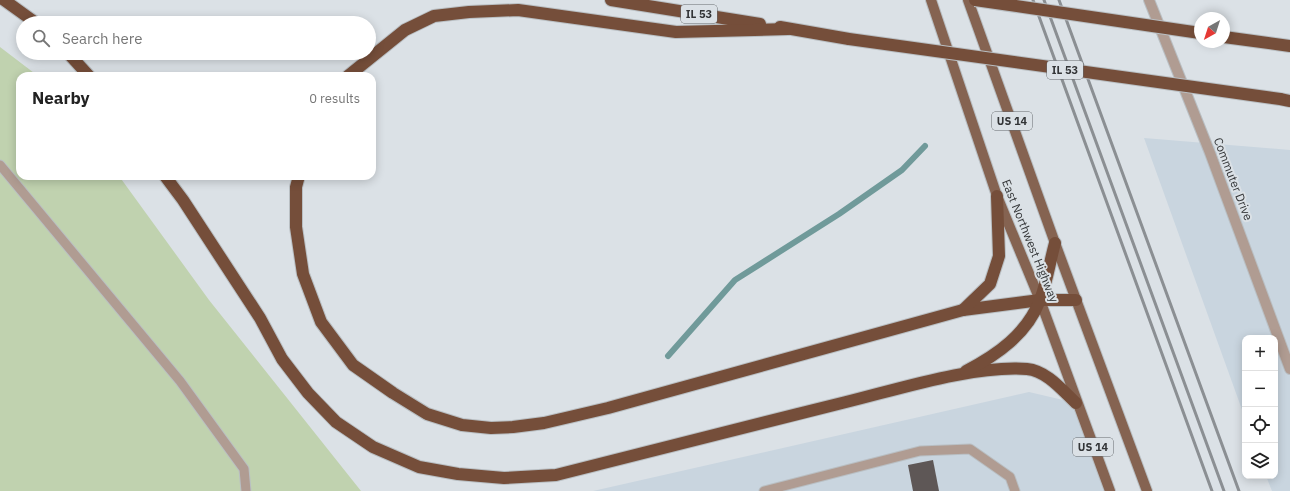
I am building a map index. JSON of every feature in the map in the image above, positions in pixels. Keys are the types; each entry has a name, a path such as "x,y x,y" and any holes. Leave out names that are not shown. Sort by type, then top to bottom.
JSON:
{"highway":[{"path":"4,0 26,16"},
{"name":"IL 53","path":"611,0 849,39 1285,100"},
{"path":"975,0 1194,32"},
{"path":"376,53 405,30 434,16 469,12 518,10 676,32 788,29"},
{"path":"1230,38 1290,46"},
{"path":"74,60 85,72"},
{"path":"353,72 368,60"},
{"path":"168,180 183,200 260,318 282,358 308,393 336,422 373,447 419,467 504,478 556,475 956,376 996,369 1028,369 1046,376 1076,402"},
{"path":"298,180 296,187 296,227 303,274 321,322 353,364 381,385 428,414 462,425 491,428 513,428 544,423 608,408 963,310 1040,300 1076,300"},
{"path":"963,310 990,284 999,256 997,196"},
{"path":"956,376 984,361 1009,344 1026,324 1040,300 1055,242"}],"main road":[{"name":"East Northwest Highway","path":"930,0 997,196 1040,300 1076,402 1110,491"},
{"name":"East Northwest Highway","path":"968,0 1076,300 1147,491"}],"street":[{"name":"Commuter Drive","path":"1149,0 1210,153 1290,369"}],"lane":[{"path":"0,165 180,381 244,469 246,491"},
{"path":"764,491 920,451 970,449 1010,477 1015,491"}],"shaded area":[{"path":"1144,138 1290,150 1290,491 1272,491 1267,479 1278,479 1278,335 1242,335 1242,410"},
{"path":"1029,392 1076,403 1109,491 593,491"}],"green space":[{"path":"0,47 33,72 16,72 16,180 122,180 209,300 361,491 0,491"}],"building":[{"path":"933,460 939,491 913,491 908,465"}],"waterway":[{"path":"668,356 735,280 839,214 902,170 925,146"}],"railway":[{"path":"1033,0 1212,491"},
{"path":"1044,0 1224,491"},
{"path":"1059,0 1239,491"}]}
